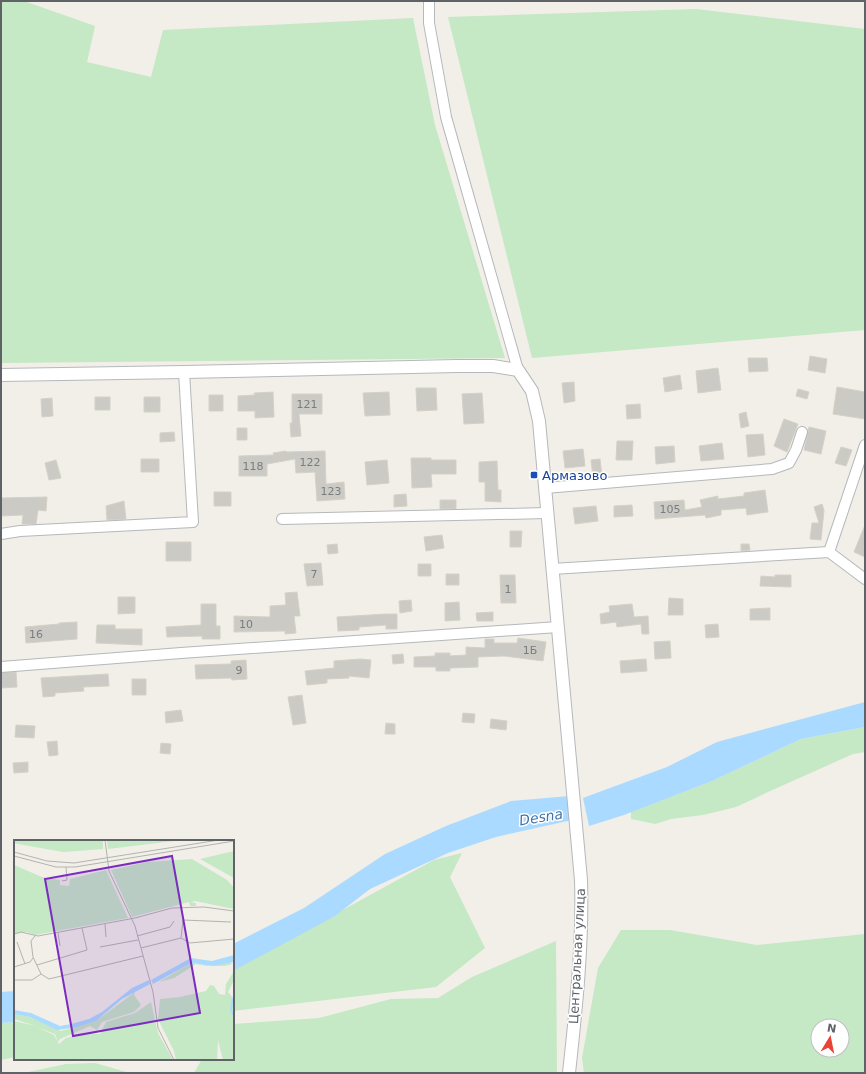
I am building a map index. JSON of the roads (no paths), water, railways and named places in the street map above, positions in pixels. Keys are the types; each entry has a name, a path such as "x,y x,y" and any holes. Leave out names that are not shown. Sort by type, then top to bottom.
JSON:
{"street":[{"path":"1,375 457,366 493,366 518,370 446,117 429,23 429,1"},
{"name":"Центральная улица","path":"518,370 532,391 539,421 581,880 582,912 578,979 569,1073"},
{"path":"1,534 20,531 193,522 184,372"},
{"path":"545,488 772,469 789,463 796,450 802,432"},
{"path":"829,552 865,445"},
{"path":"282,519 547,513"},
{"path":"552,569 829,552 865,579"},
{"path":"1,667 189,652 558,627"}],"water":[{"path":"865,702 865,727 801,739 712,781 624,815 589,826 583,798 667,767 717,742"},
{"name":"Desna","path":"570,796 572,820 496,837 448,853 370,889 335,916 234,970 234,943 304,908 385,854 446,826 511,801"},
{"path":"14,991 14,1022 1,1023 1,992"}],"place":[{"name":"Армазово","path":"534,475"}]}
